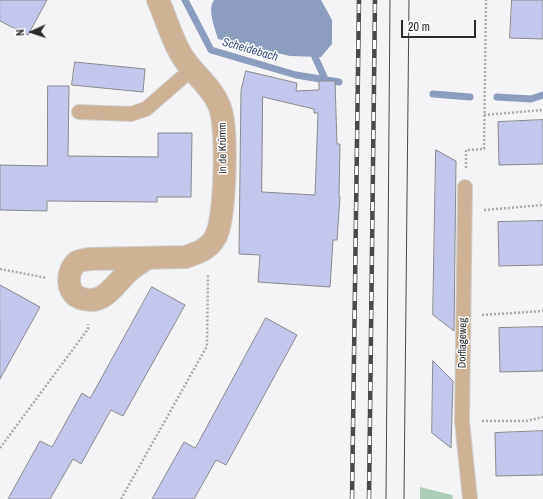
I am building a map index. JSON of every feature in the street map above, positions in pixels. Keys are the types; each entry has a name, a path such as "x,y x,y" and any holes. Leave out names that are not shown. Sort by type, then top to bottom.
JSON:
{"street":[{"name":"In de Krümm","path":"158,0 182,56 214,97 221,110 224,144 222,214 220,227 215,238 208,247"},
{"path":"148,258 129,270 110,292 100,298 89,301 78,298 70,289 68,277 71,268 78,262 89,259 185,257 208,247"}],"lane":[{"path":"79,112 131,114 146,109 192,69"},
{"name":"Dorflageweg","path":"465,187 462,421 470,499"}],"path":[{"path":"465,187 466,150 484,150 486,0"},
{"path":"484,115 543,110"},
{"path":"465,212 543,205"},
{"path":"121,499 207,346 208,247"},
{"path":"0,269 49,279 68,277"},
{"path":"463,317 543,310"},
{"path":"0,448 88,329"},
{"path":"462,421 526,421 543,417"}],"green space":[{"path":"420,487 452,495 453,499 420,499"}],"water":[{"path":"214,0 321,0 332,20 332,44 321,57 290,56 218,39 211,14"}],"building":[{"path":"0,0 47,0 28,35 0,21"},
{"path":"512,0 543,0 543,39 510,38"},
{"path":"75,62 145,69 143,92 72,85"},
{"path":"246,71 297,83 296,91 319,90 319,81 335,81 337,144 340,144 340,197 337,240 333,240 330,287 258,282 260,255 239,254 241,91","holes":["263,97 314,109 314,113 318,113 315,195 262,192"]},
{"path":"48,86 69,86 68,156 158,157 158,133 192,133 191,197 157,197 157,202 47,201 47,211 0,210 0,165 47,166"},
{"path":"543,120 543,164 499,165 498,122"},
{"path":"436,150 456,161 454,331 433,315"},
{"path":"543,221 543,265 499,266 498,222"},
{"path":"0,285 40,307 0,379"},
{"path":"152,287 185,305 123,416 111,410 81,464 73,459 50,499 8,499 40,441 52,447 82,393 90,398"},
{"path":"266,318 297,335 226,465 216,460 194,499 152,499 184,442 195,448"},
{"path":"543,327 543,371 500,372 499,328"},
{"path":"433,361 453,381 451,448 432,433"},
{"path":"543,431 543,475 496,476 495,433"}],"waterway":[{"name":"Scheidebach","path":"185,0 211,50 296,75 339,82"},
{"path":"315,57 325,79"},
{"name":"Scheidebach","path":"433,94 470,97"},
{"name":"Scheidebach","path":"497,97 531,99 543,95"}],"tram line":[{"path":"386,499 390,0"},
{"path":"404,499 409,0"}],"railway":[{"path":"352,499 359,0"},
{"path":"369,499 375,0"}]}
